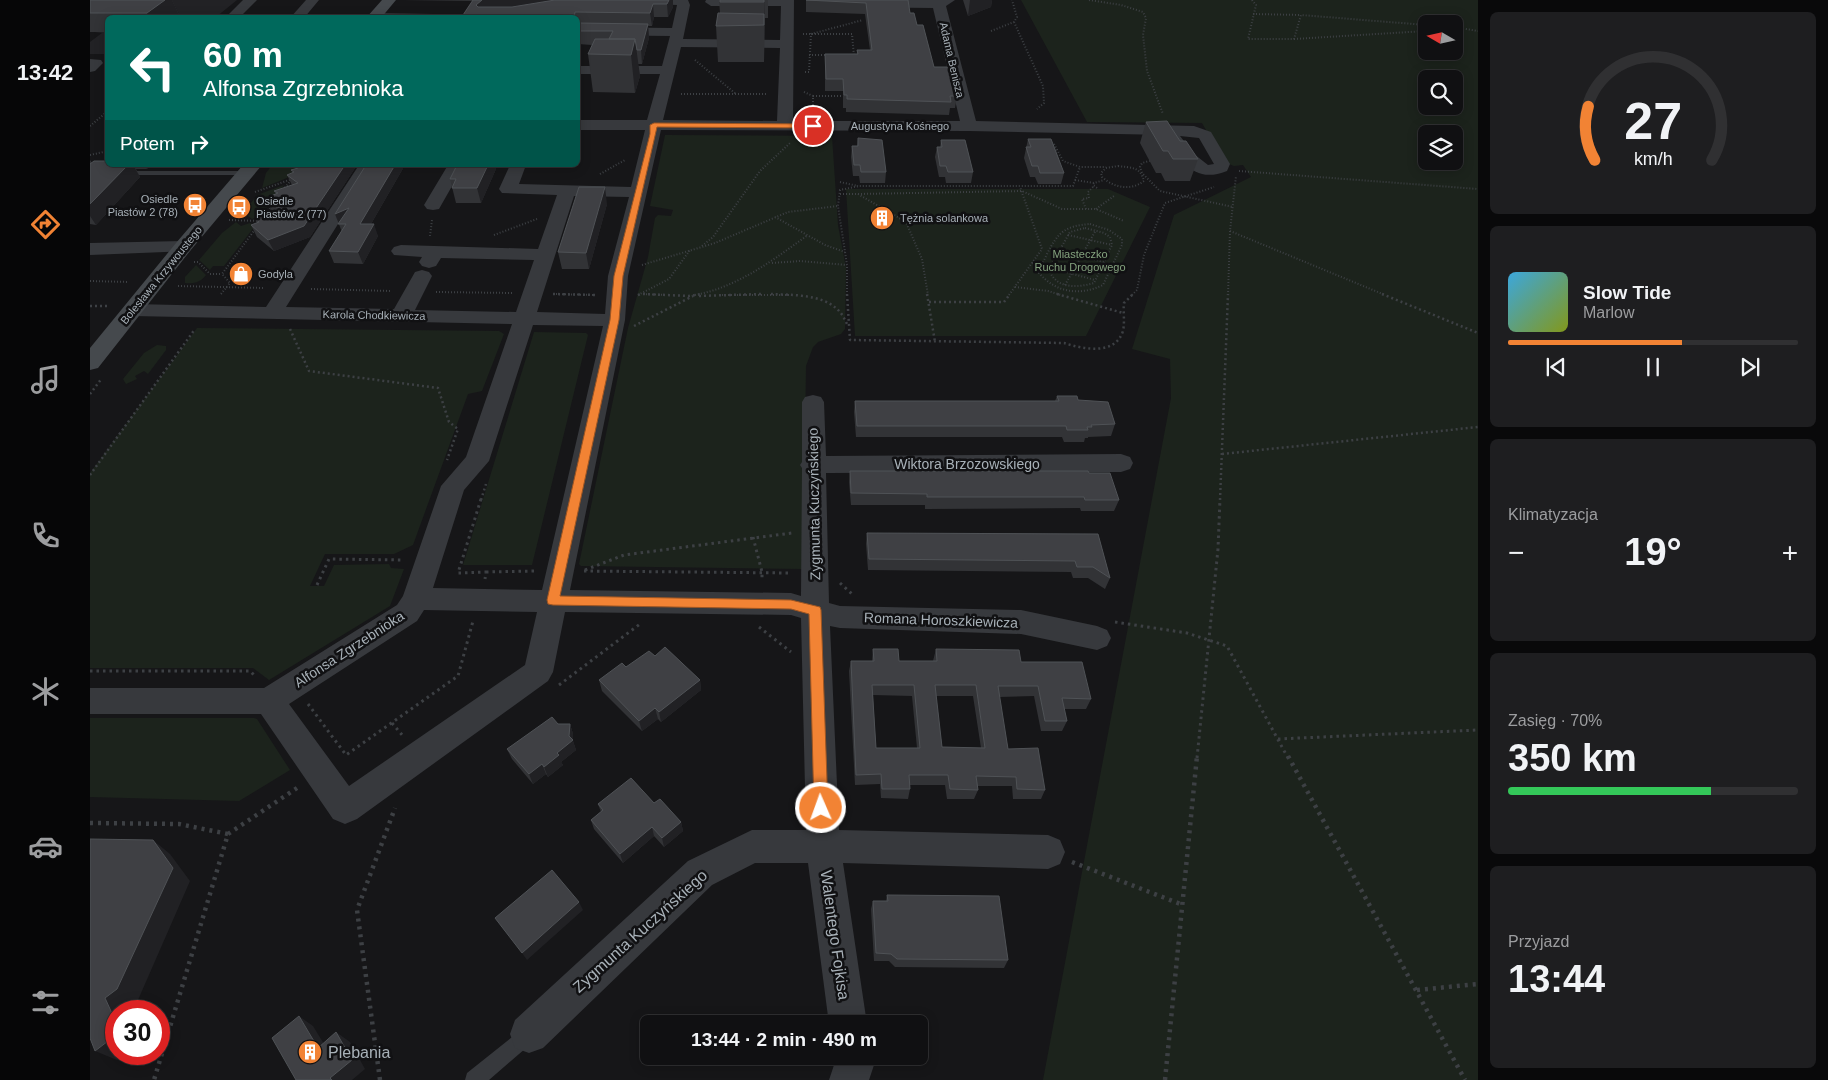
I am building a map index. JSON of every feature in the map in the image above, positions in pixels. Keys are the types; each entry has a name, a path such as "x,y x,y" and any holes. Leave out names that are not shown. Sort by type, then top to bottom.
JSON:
{"street":[{"path":"234,15 251,0"},
{"path":"299,15 313,0"},
{"path":"376,15 388,0"},
{"path":"90,701 265,691 345,808 538,672 553,600 624,323 618,276 684,5 683,2 653,0"},
{"path":"712,0 711,2 788,1 786,95 789,133"},
{"path":"838,0 838,3 903,4 944,2"},
{"name":"Adama Benisza","path":"944,2 955,75 969,126"},
{"path":"580,31 787,44"},
{"path":"90,63 96,63 90,68"},
{"path":"580,70 667,70"},
{"name":"Augustyna Kośnego","path":"580,124 653,130 789,133 813,126 969,126 1162,130"},
{"path":"272,313 366,167"},
{"path":"433,205 455,167"},
{"path":"517,167 508,189 566,197 638,192"},
{"name":"Bolesława Krzywoustego","path":"90,363 134,310 185,255 250,169"},
{"path":"416,599 453,486 477,461 523,318 566,197"},
{"path":"90,249 185,255"},
{"path":"401,251 433,259 545,255"},
{"path":"401,316 433,259"},
{"name":"Karola Chodkiewicza","path":"134,310 523,318 624,323"},
{"name":"Zygmunta Kuczyńskiego","path":"813,402 813,530 823,846"},
{"name":"Wiktora Brzozowskiego","path":"812,465 1121,463"},
{"name":"Alfonsa Zgrzebnioka","path":"265,691 407,614 416,599 791,604 815,610"},
{"name":"Romana Horoszkiewicza","path":"815,610 840,617 1021,622 1097,638"},
{"name":"Zygmunta Kuczyńskiego","path":"529,1034 700,873 752,847 823,846 1048,852"},
{"name":"Walentego Fojkisa","path":"823,846 847,1015"},
{"path":"849,1080 854,1065"}],"lane":[{"path":"90,181 101,173 250,169"},
{"path":"474,1080 529,1034"}],"path":[{"path":"991,31 1014,22 1017,17 1012,0"},
{"path":"1089,0 1121,5 1143,12 1146,18 1143,35 1147,71 1164,116 1162,130"},
{"path":"1252,0 1256,4 1248,39 1294,39 1418,31"},
{"path":"803,78 803,72 809,72 811,34 877,16 903,4"},
{"path":"1253,14 1301,15 1418,24"},
{"path":"1294,39 1301,15"},
{"path":"1014,22 1043,86 1044,103 1039,109 1032,110"},
{"path":"1463,28 1478,31"},
{"path":"689,54 736,94"},
{"path":"809,55 836,55"},
{"path":"803,85 803,92 813,96 849,96"},
{"path":"680,94 786,95"},
{"path":"813,96 813,126"},
{"path":"90,126 105,114"},
{"path":"433,205 433,259 566,197 640,151 644,134 653,130"},
{"path":"701,247 713,237 789,133"},
{"path":"1052,140 1063,161 1080,167 1125,167 1137,169 1160,191 1233,207"},
{"path":"90,155 105,152"},
{"path":"1109,167 1101,174 1105,180 1123,187 1137,186 1144,181 1140,167 1142,163 1160,160"},
{"path":"1165,1080 1218,549 1230,231 1237,164"},
{"path":"840,182 858,186 1073,186 1080,167"},
{"path":"1237,171 1478,189"},
{"path":"248,195 292,178 282,192"},
{"path":"1075,180 1094,184 1105,180"},
{"path":"1094,184 1097,188"},
{"path":"1086,209 1082,198 1089,198 1088,192 1094,184"},
{"path":"1112,184 1114,188 1112,190"},
{"path":"858,186 840,190 838,206 847,265 850,340 1064,343 1091,350 1106,347 1116,342 1121,336 1124,328 1124,303 1137,290 1144,255 1166,203 1181,196"},
{"path":"929,302 1004,302 1042,249 1020,186"},
{"path":"840,194 1022,192 1062,209 1096,209 1124,221"},
{"path":"858,194 906,222 922,259 935,342"},
{"path":"1096,209 1114,196"},
{"path":"222,274 277,200"},
{"path":"642,265 741,233 774,216 804,209 838,206"},
{"path":"872,214 892,214 892,222 873,222 872,214"},
{"path":"774,216 788,222 808,236 844,252"},
{"path":"228,220 261,221"},
{"path":"1090,224 1101,226 1117,234 1122,239 1119,253 1103,285 1097,289 1081,292 1062,289 1050,284 1039,273 1048,254 1060,233 1070,226 1090,224"},
{"path":"1085,228 1096,230 1110,237 1112,246 1095,280 1087,286 1065,286 1050,276 1049,268 1068,235 1076,229 1085,228"},
{"path":"1065,286 1096,230"},
{"path":"1230,231 1478,333"},
{"path":"1068,235 1112,246"},
{"path":"640,294 689,296 706,293 756,272 808,236"},
{"path":"634,296 669,278 690,250"},
{"path":"1059,250 1104,262"},
{"path":"1040,252 1048,254"},
{"path":"185,255 198,262 210,274 222,274 230,283 208,312"},
{"path":"769,264 800,261 847,265"},
{"path":"1032,263 1095,280"},
{"path":"90,281 132,282"},
{"path":"1015,287 1048,291 1123,312"},
{"path":"624,323 695,295 744,294 811,298 836,307 848,326"},
{"path":"90,306 111,306"},
{"path":"90,475 197,327 188,327"},
{"path":"289,328 309,371 438,388 449,422 458,429 446,463"},
{"path":"1222,454 1478,427"},
{"path":"582,571 624,555 813,530"},
{"path":"753,537 762,572"},
{"path":"317,585 329,559 412,560"},
{"path":"486,572 539,571"},
{"path":"553,690 645,620"},
{"path":"1097,638 1106,622 1134,624 1210,638 1227,646 1465,1080"},
{"path":"756,624 794,653 816,654"},
{"path":"90,671 250,671 265,691"},
{"path":"392,723 420,755"},
{"path":"1278,739 1478,730"},
{"path":"154,1080 228,834 346,755"},
{"path":"380,1080 357,910 394,808 401,803"},
{"path":"90,823 178,824 228,834"},
{"path":"1048,852 1183,904"},
{"path":"1417,990 1478,984"}],"shaded area":[{"path":"128,0 237,0 218,15 116,15"},
{"path":"105,24 105,54 90,54 90,42 102,33 94,32"}],"green space":[{"path":"1021,0 1478,0 1478,1080 1043,1080 1171,398 1170,359 1132,349 1174,215 1251,177 1243,165 1234,166 1224,162 1202,123 1087,122"},
{"path":"665,135 832,136 838,225 846,268 845,329 841,334 818,342 813,347 806,366 803,569 581,566 579,564 628,328 648,257 655,218 658,215 671,216 673,210 650,206"},
{"path":"270,167 296,167 287,178 262,188 266,173"},
{"path":"284,185 261,215 252,219 248,216 239,219 257,195"},
{"name":"Miasteczko Ruchu Drogowego","path":"846,189 1108,189 1150,207 1086,336 855,336"},
{"path":"236,222 241,226 250,223 255,226 224,266 213,266 210,270 199,260 222,233"},
{"path":"196,265 206,275 197,282 185,283 185,277"},
{"path":"197,328 499,331 504,334 482,391 468,394 413,545 394,554 325,554 310,586 324,586 334,565 389,564 391,568 404,569 390,606 269,680 253,668 90,668 90,473"},
{"path":"534,332 586,333 588,335 532,565 463,565"},
{"path":"157,345 166,346 166,350 148,374 144,371 135,376 137,379 126,384 123,379 144,353"},
{"path":"90,718 254,718 257,719 290,770 239,801 90,797"}],"building":[{"path":"90,0 165,0 147,13 90,13"},
{"path":"473,0 482,0 476,5 478,7 512,7 555,0 669,0 667,4 653,4 650,13 575,12 574,15 463,15"},
{"path":"720,0 764,0 764,2 720,2"},
{"path":"806,0 908,0 910,13 914,13 917,25 923,25 934,67 950,67 957,96 950,96 951,102 847,99 847,95 844,95 843,79 826,79 825,54 858,54 857,50 872,50 866,3"},
{"path":"718,13 764,14 764,25 716,26"},
{"path":"580,23 648,24 641,50 637,50 635,39 609,39 613,31 580,31"},
{"path":"595,39 635,39 631,55 588,54"},
{"path":"1167,121 1180,141 1186,141 1198,159 1173,159 1168,151 1163,151 1146,122"},
{"path":"858,138 882,140 886,172 861,172 860,165 854,165 852,146 858,146"},
{"path":"1028,139 1051,139 1064,173 1040,173 1038,166 1032,166 1026,147 1031,147"},
{"path":"941,140 965,140 973,172 948,172 946,166 940,166 937,147 942,147"},
{"path":"94,161 105,161 105,167 126,167 90,204 90,164"},
{"path":"344,167 304,226 268,240 251,225 259,222 255,219 280,210 267,201 274,198 271,196 278,193 274,191 298,183 287,175 294,172 291,170 298,168"},
{"path":"365,167 394,167 360,224 374,224 358,252 329,251 346,224 338,224 349,208 335,214"},
{"path":"456,167 487,167 477,188 452,188 456,179 450,179"},
{"path":"579,187 605,187 586,253 558,252"},
{"path":"1057,396 1077,396 1078,400 1108,402 1115,424 1091,425 1092,427 1087,427 1088,430 1067,430 1066,426 857,426 855,401 1059,401"},
{"path":"850,471 1088,471 1089,473 1110,473 1119,500 1085,500 1084,497 927,497 927,494 851,493"},
{"path":"867,533 1098,534 1110,578 1093,567 1077,567 1075,561 869,559"},
{"path":"665,647 700,680 659,712 655,708 639,721 599,680 622,663 626,667 649,651 655,656"},
{"path":"873,649 898,649 899,661 937,661 936,649 1019,650 1021,662 1082,662 1091,699 1062,698 1067,721 1045,721 1038,686 998,686 1008,749 1038,748 1045,790 1017,789 1016,777 976,776 978,790 950,789 948,775 909,775 910,789 882,789 881,774 856,775 851,661 874,661","holes":["872,685 914,685 920,748 876,748","935,685 976,685 985,748 942,747"]},
{"path":"552,717 558,724 570,724 569,736 573,740 544,767 542,764 529,774 507,749"},
{"path":"631,778 654,803 660,799 681,822 662,838 652,827 620,854 591,820 603,810 598,804"},
{"path":"90,839 153,840 173,868 117,989 105,998 105,1043 95,1051 90,1038"},
{"path":"552,870 579,902 522,953 495,918"},
{"path":"887,895 999,896 1008,960 897,959 891,954 876,953 873,901 888,901"},
{"path":"299,1016 318,1048 336,1032 352,1060 330,1078 332,1080 296,1080 272,1038"}],"place":[{"name":"Osiedle Piastów 2 (78)","path":"195,205"},
{"name":"Osiedle Piastów 2 (77)","path":"239,207"},
{"name":"Tężnia solankowa","path":"882,218"},
{"name":"Godyla","path":"241,274"},
{"name":"Plebania","path":"310,1052"}],"route":[{"path":"813,126 654,125 618,276 615,320 553,600 791,604 815,610 821,808"}]}
